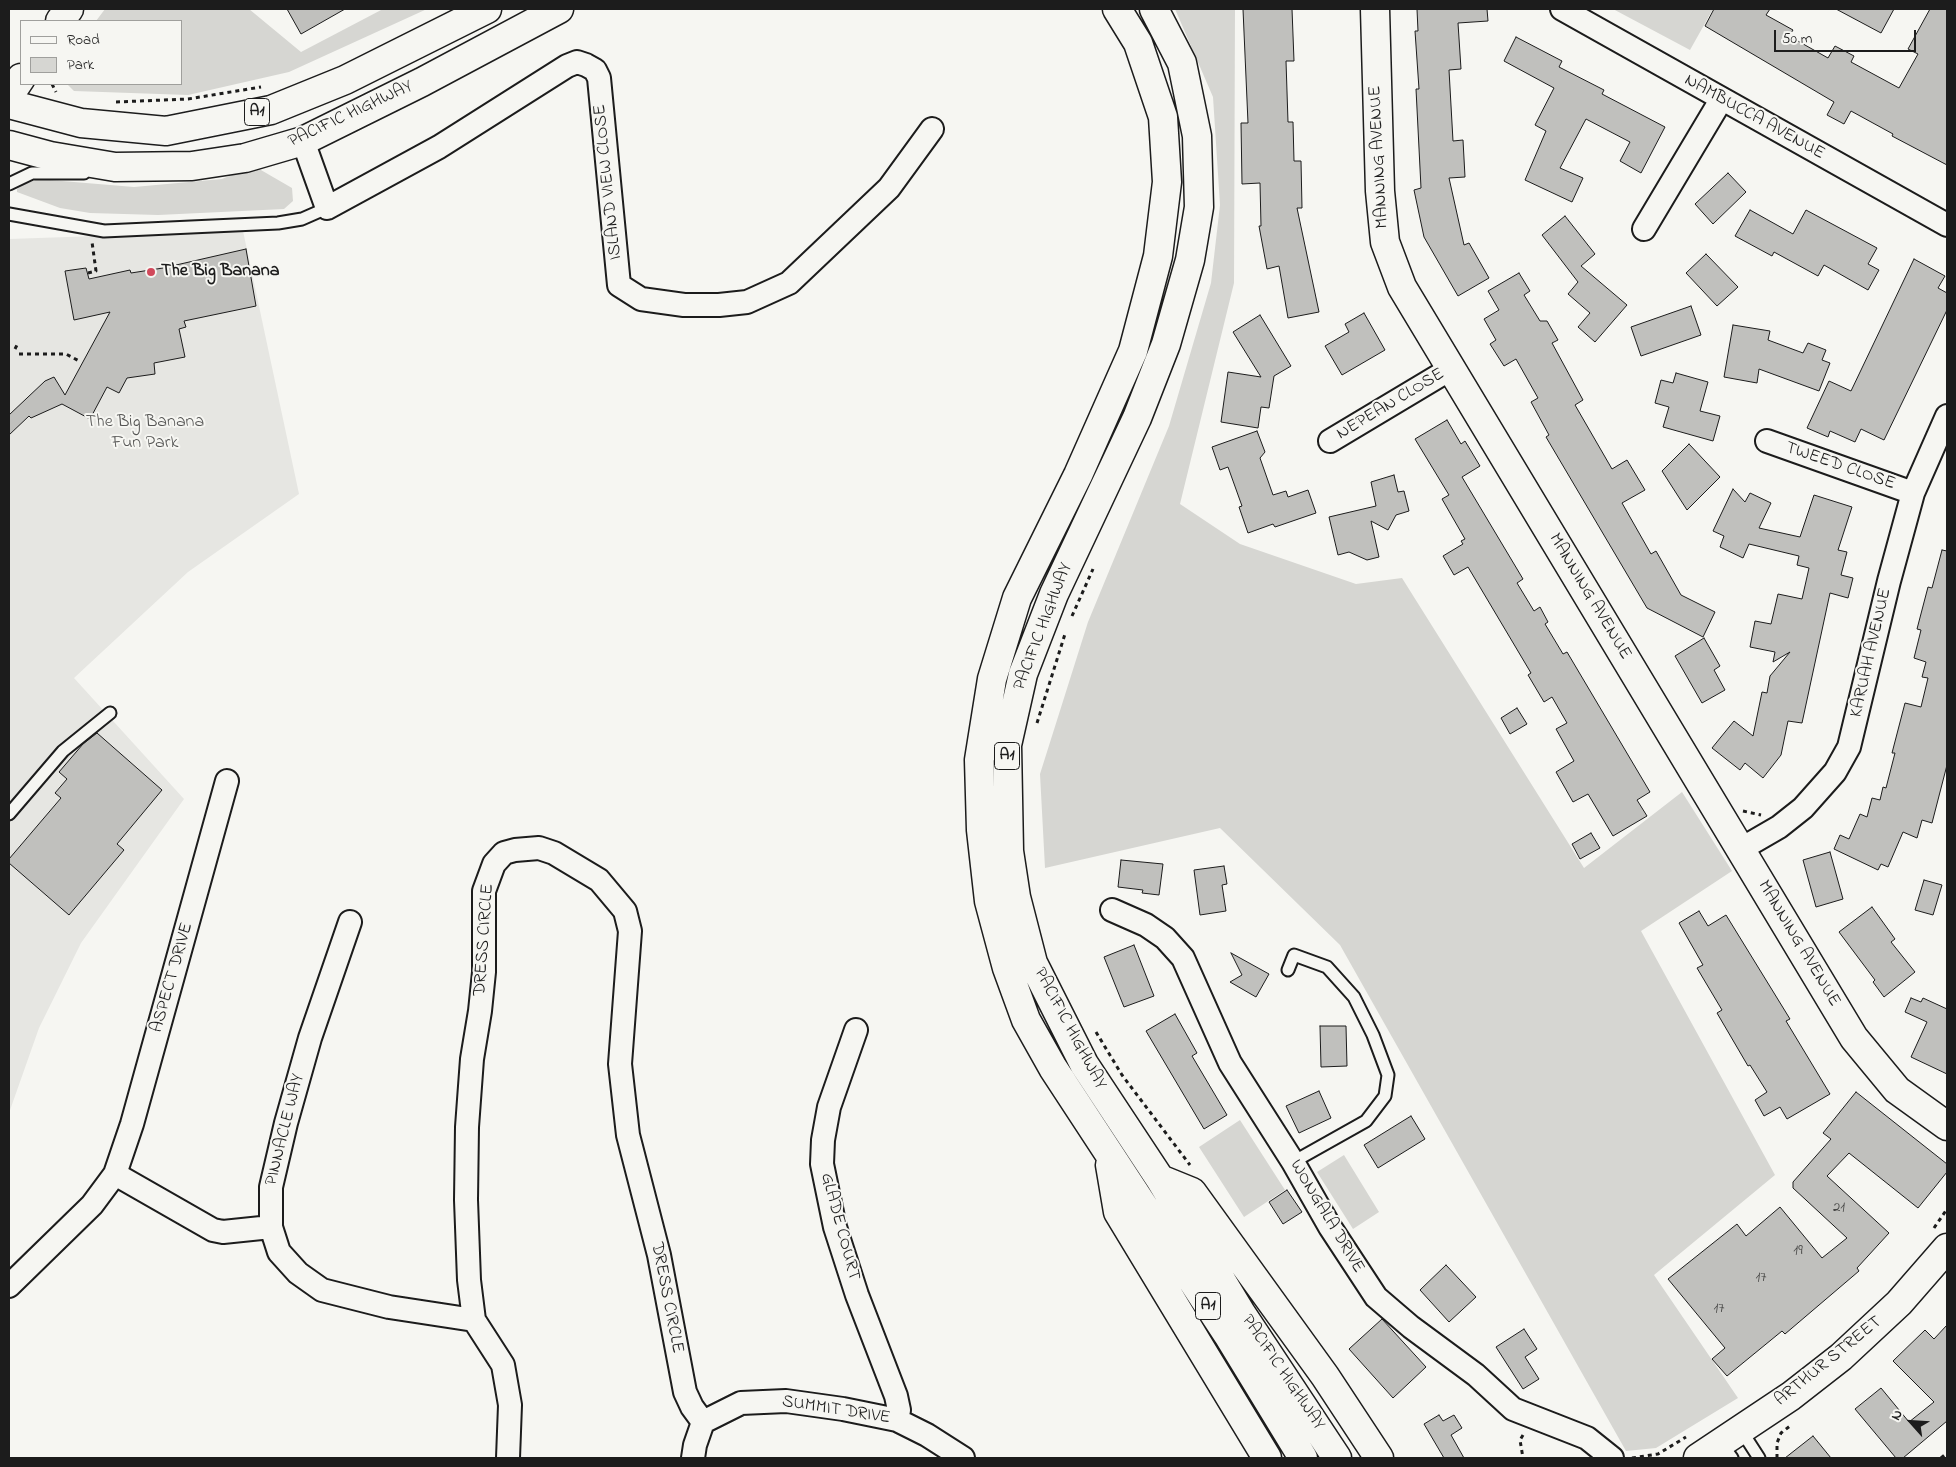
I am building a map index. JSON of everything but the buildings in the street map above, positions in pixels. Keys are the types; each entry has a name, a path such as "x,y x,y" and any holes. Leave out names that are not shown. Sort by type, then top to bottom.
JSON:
{"main road":[{"path":"61,20 68,9"},
{"name":"PACIFIC HIGHWAY","path":"9,104 81,123 166,131 271,110 345,80 487,9"},
{"name":"PACIFIC HIGHWAY","path":"9,145 50,156 115,166 192,166 245,158 303,141 422,82 559,9"},
{"name":"PACIFIC HIGHWAY","path":"1117,9 1138,42 1163,117 1167,182 1158,256 1133,351 1078,475 1017,598 992,679 979,760 981,830 989,901 1007,968 1026,1020 1053,1068 1228,1335 1304,1458"},
{"name":"PACIFIC HIGHWAY","path":"1154,9 1182,63 1197,136 1199,207 1190,260 1166,344 1137,418 1054,594 1023,674 1007,745 1006,803 1009,852 1016,897 1033,963 1084,1064 1160,1179 1241,1313 1337,1458"},
{"name":"MANNING AVENUE","path":"1375,9 1380,191 1385,242 1402,287 1790,933 1869,1057 1897,1090 1947,1126"},
{"path":"166,131 222,135 271,130 290,131 303,141 314,122 334,108 407,67 438,33"},
{"path":"9,96 20,80"},
{"path":"9,121 14,128 65,151 115,166"},
{"path":"1109,1156 1118,1212 1268,1458"},
{"path":"1160,1179 1192,1192 1325,1376 1379,1458"},
{"name":"ARTHUR STREET","path":"1694,1446 1731,1444 1841,1357 1899,1303 1938,1242"}],"street":[{"name":"NAMBUCCA AVENUE","path":"1562,9 1721,100 1947,225"},
{"name":"ISLAND VIEW CLOSE","path":"327,208 439,147 567,66 577,62 595,70 599,78 619,285 641,299 664,303 719,305 738,303 767,295 789,284 889,188 932,129"},
{"path":"1644,229 1721,100"},
{"path":"303,141 327,208"},
{"name":"NEPEAN CLOSE","path":"1330,441 1452,368"},
{"name":"KARUAH AVENUE","path":"1741,849 1779,828 1803,808 1835,772 1849,747 1889,581 1913,493 1947,416"},
{"name":"TWEED CLOSE","path":"1766,441 1913,493"},
{"name":"ASPECT DRIVE","path":"9,1286 92,1205 115,1174 132,1124 226,781"},
{"name":"DRESS CIRCLE","path":"508,1458 510,1405 503,1365 474,1320 468,1253 467,1136 472,1059 480,1012 484,972 484,891 494,864 504,852 540,848 554,853 599,880 625,911 630,931 620,1064 626,1126 659,1255 685,1392 692,1407 703,1422"},
{"name":"WONGALA DRIVE","path":"1112,910 1146,925 1165,938 1183,958 1230,1063 1293,1162 1330,1227 1376,1296 1411,1327 1476,1375 1513,1409 1587,1438 1612,1458"},
{"name":"PINNACLE WAY","path":"350,922 310,1038 286,1124 271,1188 271,1227 279,1252 298,1273 322,1290 389,1307 474,1320"},
{"name":"GLADE COURT","path":"856,1030 830,1107 823,1140 822,1164 835,1227 857,1295 896,1396 899,1410 898,1420"},
{"path":"115,1174 213,1230 223,1232 271,1227"},
{"name":"SUMMIT DRIVE","path":"703,1422 741,1403 786,1401 844,1409 898,1420 963,1458"},
{"path":"693,1458 695,1445 703,1422"}],"lane":[{"path":"9,184 32,174 88,173 115,166"},
{"path":"9,214 104,231 278,223 302,219 327,208"},
{"path":"9,814 63,751 110,713"},
{"path":"1288,970 1294,955 1327,967 1354,998 1373,1034 1388,1076 1385,1096 1366,1121 1293,1162"},
{"path":"1731,1444 1759,1458"}],"path":[{"path":"52,85 54,91 62,93"},
{"path":"113,102 188,99 269,85"},
{"path":"88,273 96,271 92,244"},
{"path":"15,349 18,343"},
{"path":"19,354 66,354 81,362"},
{"path":"1072,618 1096,564"},
{"path":"1034,733 1068,626"},
{"path":"1738,810 1760,814 1763,818"},
{"path":"1092,1026 1122,1075 1194,1171"},
{"path":"1938,1242 1947,1209"},
{"path":"1632,1458 1694,1446"},
{"path":"1941,1458 1947,1453"}],"shaded area":[{"name":"The Big Banana Fun Park","path":"243,231 299,494 188,572 74,678 184,799 81,943 39,1028 9,1113 9,239"}],"green space":[{"path":"105,9 249,9 301,52 383,9 427,9 289,72 188,95 74,91 68,85 182,85 182,20 97,20"},
{"path":"1175,9 1235,9 1234,283 1180,504 1240,544 1356,584 1402,578 1584,868 1682,792 1732,871 1641,931 1775,1175 1654,1275 1738,1398 1656,1448 1626,1451 1340,945 1220,828 1045,868 1040,774 1088,622 1169,426 1211,283 1220,205 1213,97"},
{"path":"1613,9 1713,9 1690,50"},
{"path":"254,166 292,188 293,201 284,209 158,215 90,213 60,208 17,192 17,189 25,184 38,179 134,187 222,179"},
{"path":"1240,1120 1285,1190 1244,1217 1199,1147"},
{"path":"1344,1155 1379,1212 1353,1229 1317,1172"}],"place":[{"name":"The Big Banana","path":"151,272"}]}
